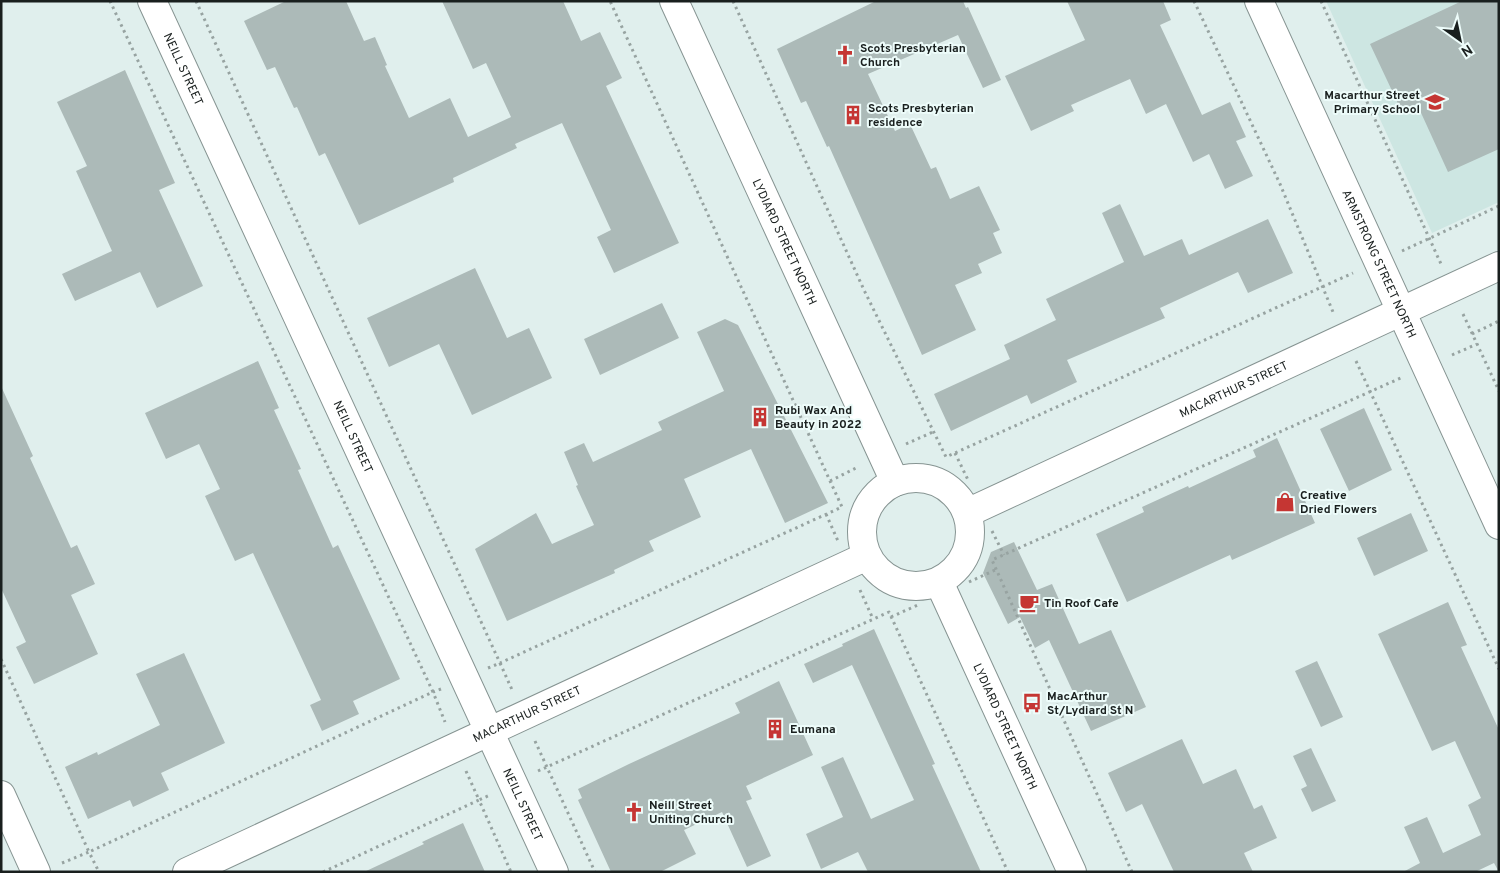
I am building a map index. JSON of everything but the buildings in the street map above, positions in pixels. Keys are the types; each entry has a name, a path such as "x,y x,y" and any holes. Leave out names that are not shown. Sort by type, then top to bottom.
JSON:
{"street":[{"name":"NEILL STREET","path":"152,1 554,872"},
{"name":"LYDIARD STREET NORTH","path":"674,1 895,482"},
{"name":"ARMSTRONG STREET NORTH","path":"1258,1 1499,525"},
{"name":"MACARTHUR STREET","path":"967,513 1499,266"},
{"path":"909,479 924,479 938,482 960,500 967,513 971,529 969,545 963,560 953,573 939,582 923,586 906,586 890,580 876,570 867,556 862,539 863,521 869,505 880,492 895,482 909,479"},
{"name":"MACARTHUR STREET","path":"187,872 867,556"},
{"name":"LYDIARD STREET NORTH","path":"939,582 1072,872"},
{"path":"1,795 47,868"}],"path":[{"path":"47,868 89,852 433,692 110,1"},
{"path":"196,1 500,663 842,507 610,1"},
{"path":"733,1 864,290 946,458 1321,286 1280,184 1194,1"},
{"path":"1321,1 1430,239 1499,206"},
{"path":"1499,321 1472,334 1499,391"},
{"path":"1132,872 992,560 1372,392 1499,669"},
{"path":"595,872 546,767 889,612 1008,872"},
{"path":"1,659 99,872"},
{"path":"323,872 479,800 511,872"}],"shaded area":[{"name":"Macarthur Street Primary School","path":"1326,1 1499,1 1499,202 1432,233"}],"place":[{"name":"Scots Presbyterian Church","path":"845,55"},
{"name":"Macarthur Street Primary School","path":"1435,102"},
{"name":"Scots Presbyterian residence","path":"853,115"},
{"name":"Rubi Wax And Beauty in 2022","path":"760,417"},
{"name":"Creative Dried Flowers","path":"1285,502"},
{"name":"Tin Roof Cafe","path":"1029,603"},
{"name":"MacArthur St/Lydiard St N","path":"1032,703"},
{"name":"Eumana","path":"775,729"},
{"name":"Neill Street Uniting Church","path":"634,812"}]}
